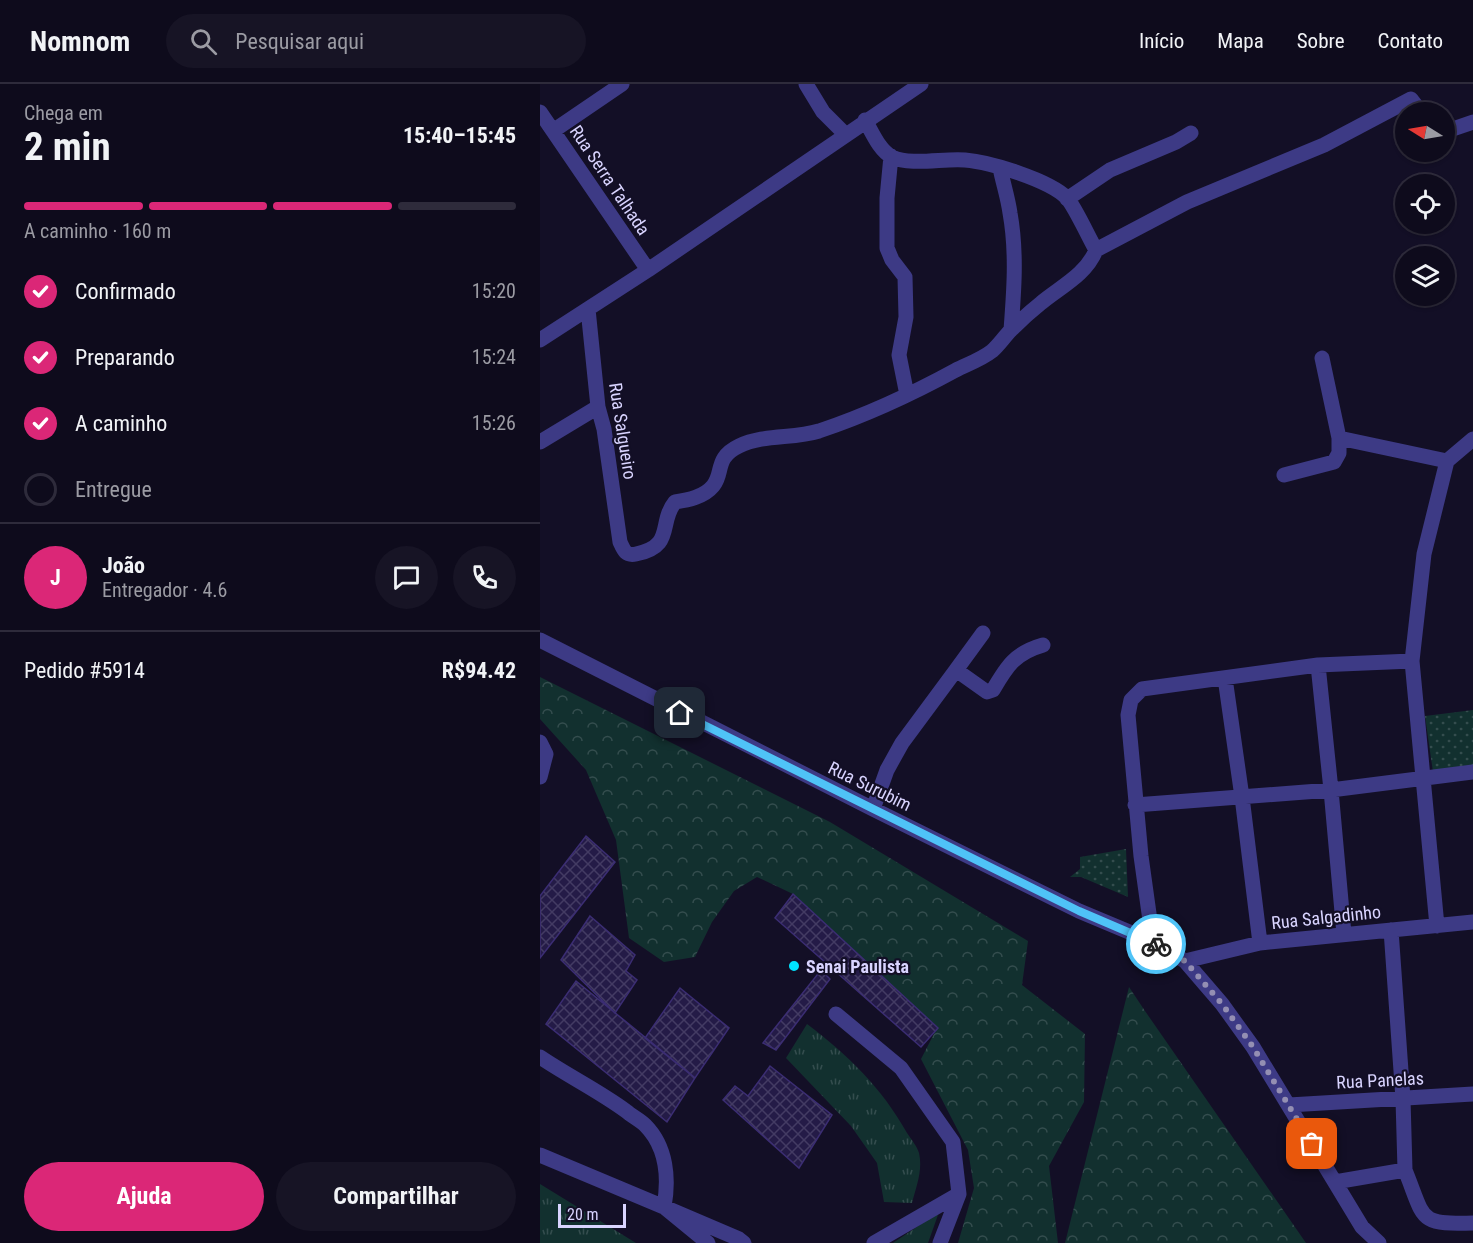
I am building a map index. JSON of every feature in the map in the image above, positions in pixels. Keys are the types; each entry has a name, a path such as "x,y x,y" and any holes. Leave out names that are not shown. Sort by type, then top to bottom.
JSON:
{"street":[{"path":"553,131 622,84"},
{"path":"806,84 823,112 845,134"},
{"path":"540,340 648,270 921,84"},
{"path":"891,156 887,198 887,248 892,260 905,277 906,317 899,355 907,395 993,351 1011,330 1042,302 1070,282 1092,259 1096,250 1186,202 1324,145 1395,107"},
{"name":"Rua Serra Talhada","path":"540,112 648,270"},
{"path":"865,120 880,145 891,156 902,160 966,160 1029,176 1067,199 1096,250"},
{"path":"1455,128 1473,122"},
{"path":"1067,199 1110,170 1191,134"},
{"path":"1000,168 1010,214 1014,249 1011,330"},
{"name":"Rua Salgueiro","path":"588,309 598,407 604,429 620,542 624,552 631,555 648,552 664,537 670,508 675,502 689,500 713,486 724,457 738,446 758,440 815,432 859,417 907,395"},
{"path":"1284,475 1334,462 1339,453 1339,438 1322,358"},
{"path":"540,442 598,407"},
{"path":"1339,438 1447,461"},
{"path":"1437,926 1412,661 1424,554 1447,461 1473,439"},
{"path":"873,809 888,770 902,743 983,633"},
{"name":"Rua Surubim","path":"540,640 873,809 1079,911 1153,942 1185,961"},
{"path":"956,670 987,692 993,690 1009,664 1028,650 1043,645"},
{"path":"1153,942 1135,805 1128,715 1131,700 1136,694 1142,689 1318,665 1412,661"},
{"path":"1318,665 1344,934"},
{"path":"1225,678 1260,943"},
{"path":"540,742 546,754 540,777"},
{"path":"1135,805 1331,790 1425,780 1473,772"},
{"name":"Rua Salgadinho","path":"1185,961 1260,943 1473,922"},
{"path":"1391,930 1403,1099 1405,1170 1420,1208 1432,1222 1473,1223"},
{"path":"1185,961 1222,1004 1253,1047 1362,1227 1379,1243"},
{"path":"836,1014 902,1068 953,1142 959,1194 940,1243"},
{"path":"540,1057 610,1100 645,1125 659,1145 665,1164 667,1190 663,1207"},
{"name":"Rua Panelas","path":"1288,1105 1473,1094"},
{"path":"540,1155 744,1243"},
{"path":"1335,1182 1405,1170"},
{"path":"874,1243 959,1194"},
{"path":"663,1207 708,1243"}],"green space":[{"path":"540,677 830,822 1028,941 1022,985 1085,1034 1084,1102 1049,1166 1058,1243 958,1243 974,1188 968,1150 921,1059 937,1028 793,894 757,877 734,891 712,922 695,957 664,962 629,938 616,840 586,770 540,719"},
{"path":"1473,710 1473,767 1433,772 1425,716"},
{"path":"1126,849 1128,897 1081,877 1070,877 1080,869 1080,857"},
{"path":"1129,987 1145,1011 1306,1243 1065,1243"},
{"path":"807,1024 863,1073 887,1101 915,1145 919,1153 920,1166 912,1203 884,1202 877,1163 851,1126 786,1058"},
{"path":"540,1184 636,1243 540,1243"},
{"path":"939,1212 928,1243 893,1243"}],"building":[{"path":"586,836 615,862 540,958 540,896"},
{"path":"793,894 938,1028 921,1047 775,918"},
{"path":"590,916 635,955 626,971 637,980 615,1013 561,960"},
{"path":"821,970 830,979 776,1050 763,1043"},
{"path":"576,981 695,1078 667,1122 546,1024"},
{"path":"680,988 729,1028 695,1078 645,1038"},
{"path":"770,1066 832,1115 799,1168 723,1100 735,1086 748,1096"}],"way so far":[{"path":"1156,944 1185,961 1222,1004 1253,1047 1312,1144"}],"place":[{"name":"Senai Paulista","path":"794,966"}],"route":[{"path":"680,713 1079,911 1156,944"}]}
